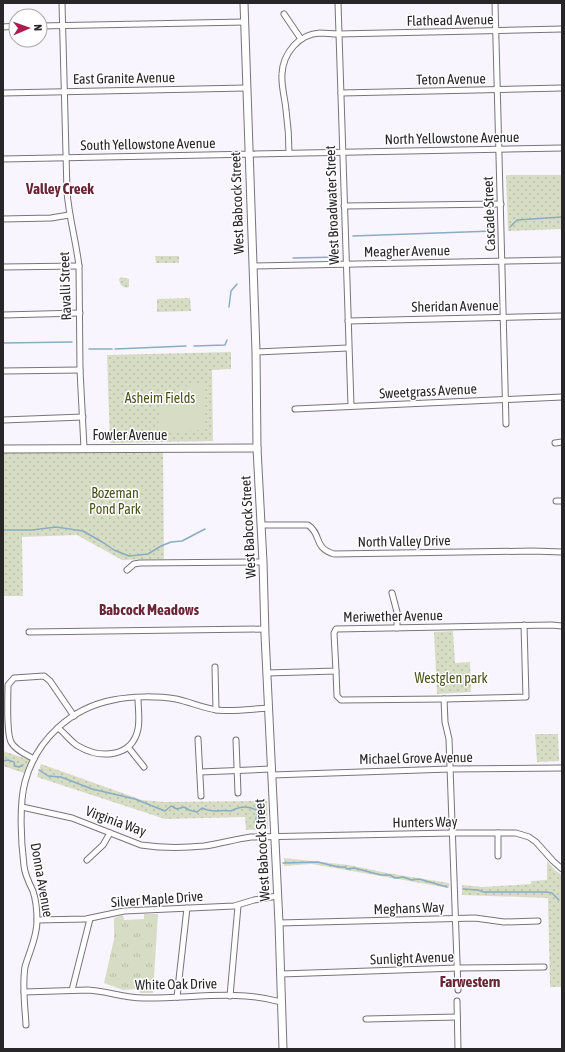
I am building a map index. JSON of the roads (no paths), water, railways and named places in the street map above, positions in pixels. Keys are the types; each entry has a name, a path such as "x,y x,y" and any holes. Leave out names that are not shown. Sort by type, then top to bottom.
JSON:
{"street":[{"name":"Ravalli Street","path":"62,3 63,92 67,192 69,215 79,266 80,370 84,448"},
{"name":"West Babcock Street","path":"244,3 256,352 257,448 263,562 266,673 279,924 282,1049"},
{"name":"West Broadwater Street","path":"338,3 351,406"},
{"name":"Cascade Street","path":"494,3 501,204 506,424"},
{"path":"284,14 302,39 292,47 286,58 282,73 283,91 288,119 289,153"},
{"path":"48,26 245,22"},
{"name":"Flathead Avenue","path":"302,39 319,33 496,32 562,29"},
{"name":"East Granite Avenue","path":"3,93 246,88"},
{"name":"Teton Avenue","path":"341,93 562,88"},
{"name":"North Yellowstone Avenue","path":"342,152 562,148"},
{"name":"South Yellowstone Avenue","path":"3,160 342,152"},
{"path":"344,206 501,204"},
{"path":"3,219 51,218 69,215"},
{"name":"Meagher Avenue","path":"253,266 562,260"},
{"path":"3,267 79,266"},
{"path":"3,315 80,313"},
{"name":"Sheridan Avenue","path":"348,320 562,316"},
{"path":"256,352 348,348"},
{"path":"3,371 80,370"},
{"name":"Sweetgrass Avenue","path":"295,409 562,397"},
{"path":"3,420 83,417"},
{"path":"555,443 562,442"},
{"name":"Fowler Avenue","path":"3,449 257,448"},
{"name":"North Valley Drive","path":"261,525 308,525 315,534 320,547 327,552 334,554 533,551 562,552"},
{"path":"127,570 134,564 140,563 263,562"},
{"path":"392,593 397,612 397,628"},
{"path":"266,673 336,671 337,696 341,700 444,700 526,697 524,625"},
{"name":"Meriwether Avenue","path":"336,671 334,633 336,629 524,625 562,626"},
{"path":"29,632 264,629"},
{"path":"215,667 216,710"},
{"path":"34,759 16,748 10,742 8,685 14,678 44,676 50,680 74,716"},
{"path":"58,728 78,746 98,754 115,754 128,747 136,734 138,728 138,698"},
{"name":"Donna Avenue","path":"26,1025 24,992 25,970 34,941 37,920 34,897 28,884 24,866 22,807 25,781 34,759 46,739 68,719 95,704 113,700 138,698 175,699 216,710 268,708"},
{"path":"444,700 445,722 449,739 458,990"},
{"path":"198,739 201,796"},
{"path":"236,740 238,793"},
{"path":"128,747 144,767"},
{"name":"Michael Grove Avenue","path":"200,772 237,770 271,772 562,768"},
{"name":"Virginia Way","path":"22,807 72,818 141,845 152,847 205,846 235,839 275,836"},
{"path":"87,860 103,845 110,833"},
{"path":"498,833 498,856"},
{"name":"Hunters Way","path":"275,836 516,833 529,837 536,842 562,869"},
{"name":"Silver Maple Drive","path":"37,920 90,919 124,911 238,906 254,900 277,896"},
{"path":"230,996 238,906"},
{"path":"177,997 187,908"},
{"name":"Meghans Way","path":"279,924 456,918 485,918 504,922 538,921"},
{"path":"72,990 90,919"},
{"name":"Sunlight Avenue","path":"281,974 458,968 544,967"},
{"name":"White Oak Drive","path":"24,992 98,990 122,996 142,998 230,996 258,997 281,1002"},
{"path":"457,1001 458,1049"},
{"path":"366,1019 458,1017"}],"waterway":[{"path":"510,227 517,220 562,217"},
{"path":"353,236 493,231"},
{"path":"293,258 337,257 339,244"},
{"path":"229,307 231,291 237,284"},
{"path":"194,346 225,345 227,340"},
{"path":"3,343 72,342"},
{"path":"115,349 186,346"},
{"path":"89,349 112,349"},
{"path":"3,530 32,530 56,527 83,531 114,550 129,556 148,554 161,546 171,542 182,541 205,529"},
{"path":"3,761 8,760 14,762 15,766 19,767 23,765"},
{"path":"39,770 48,776 61,777 92,789 135,799 165,811 171,806 177,809 184,807 197,812 202,808 210,811 231,811 241,807 248,807 258,811 256,819 257,827"},
{"path":"283,863 318,862 338,867 345,867 347,869 354,868 381,875 390,875 395,878 403,877 412,880 419,879 447,887"},
{"path":"463,889 484,892 546,892 552,893 559,900"}],"district":[{"name":"Valley Creek","path":"60,188"},
{"name":"Babcock Meadows","path":"149,609"},
{"name":"Farwestern","path":"470,981"}],"park label":[{"name":"Asheim Fields","path":"160,398"},
{"name":"Bozeman Pond Park","path":"115,502"},
{"name":"Westglen park","path":"451,678"}]}
